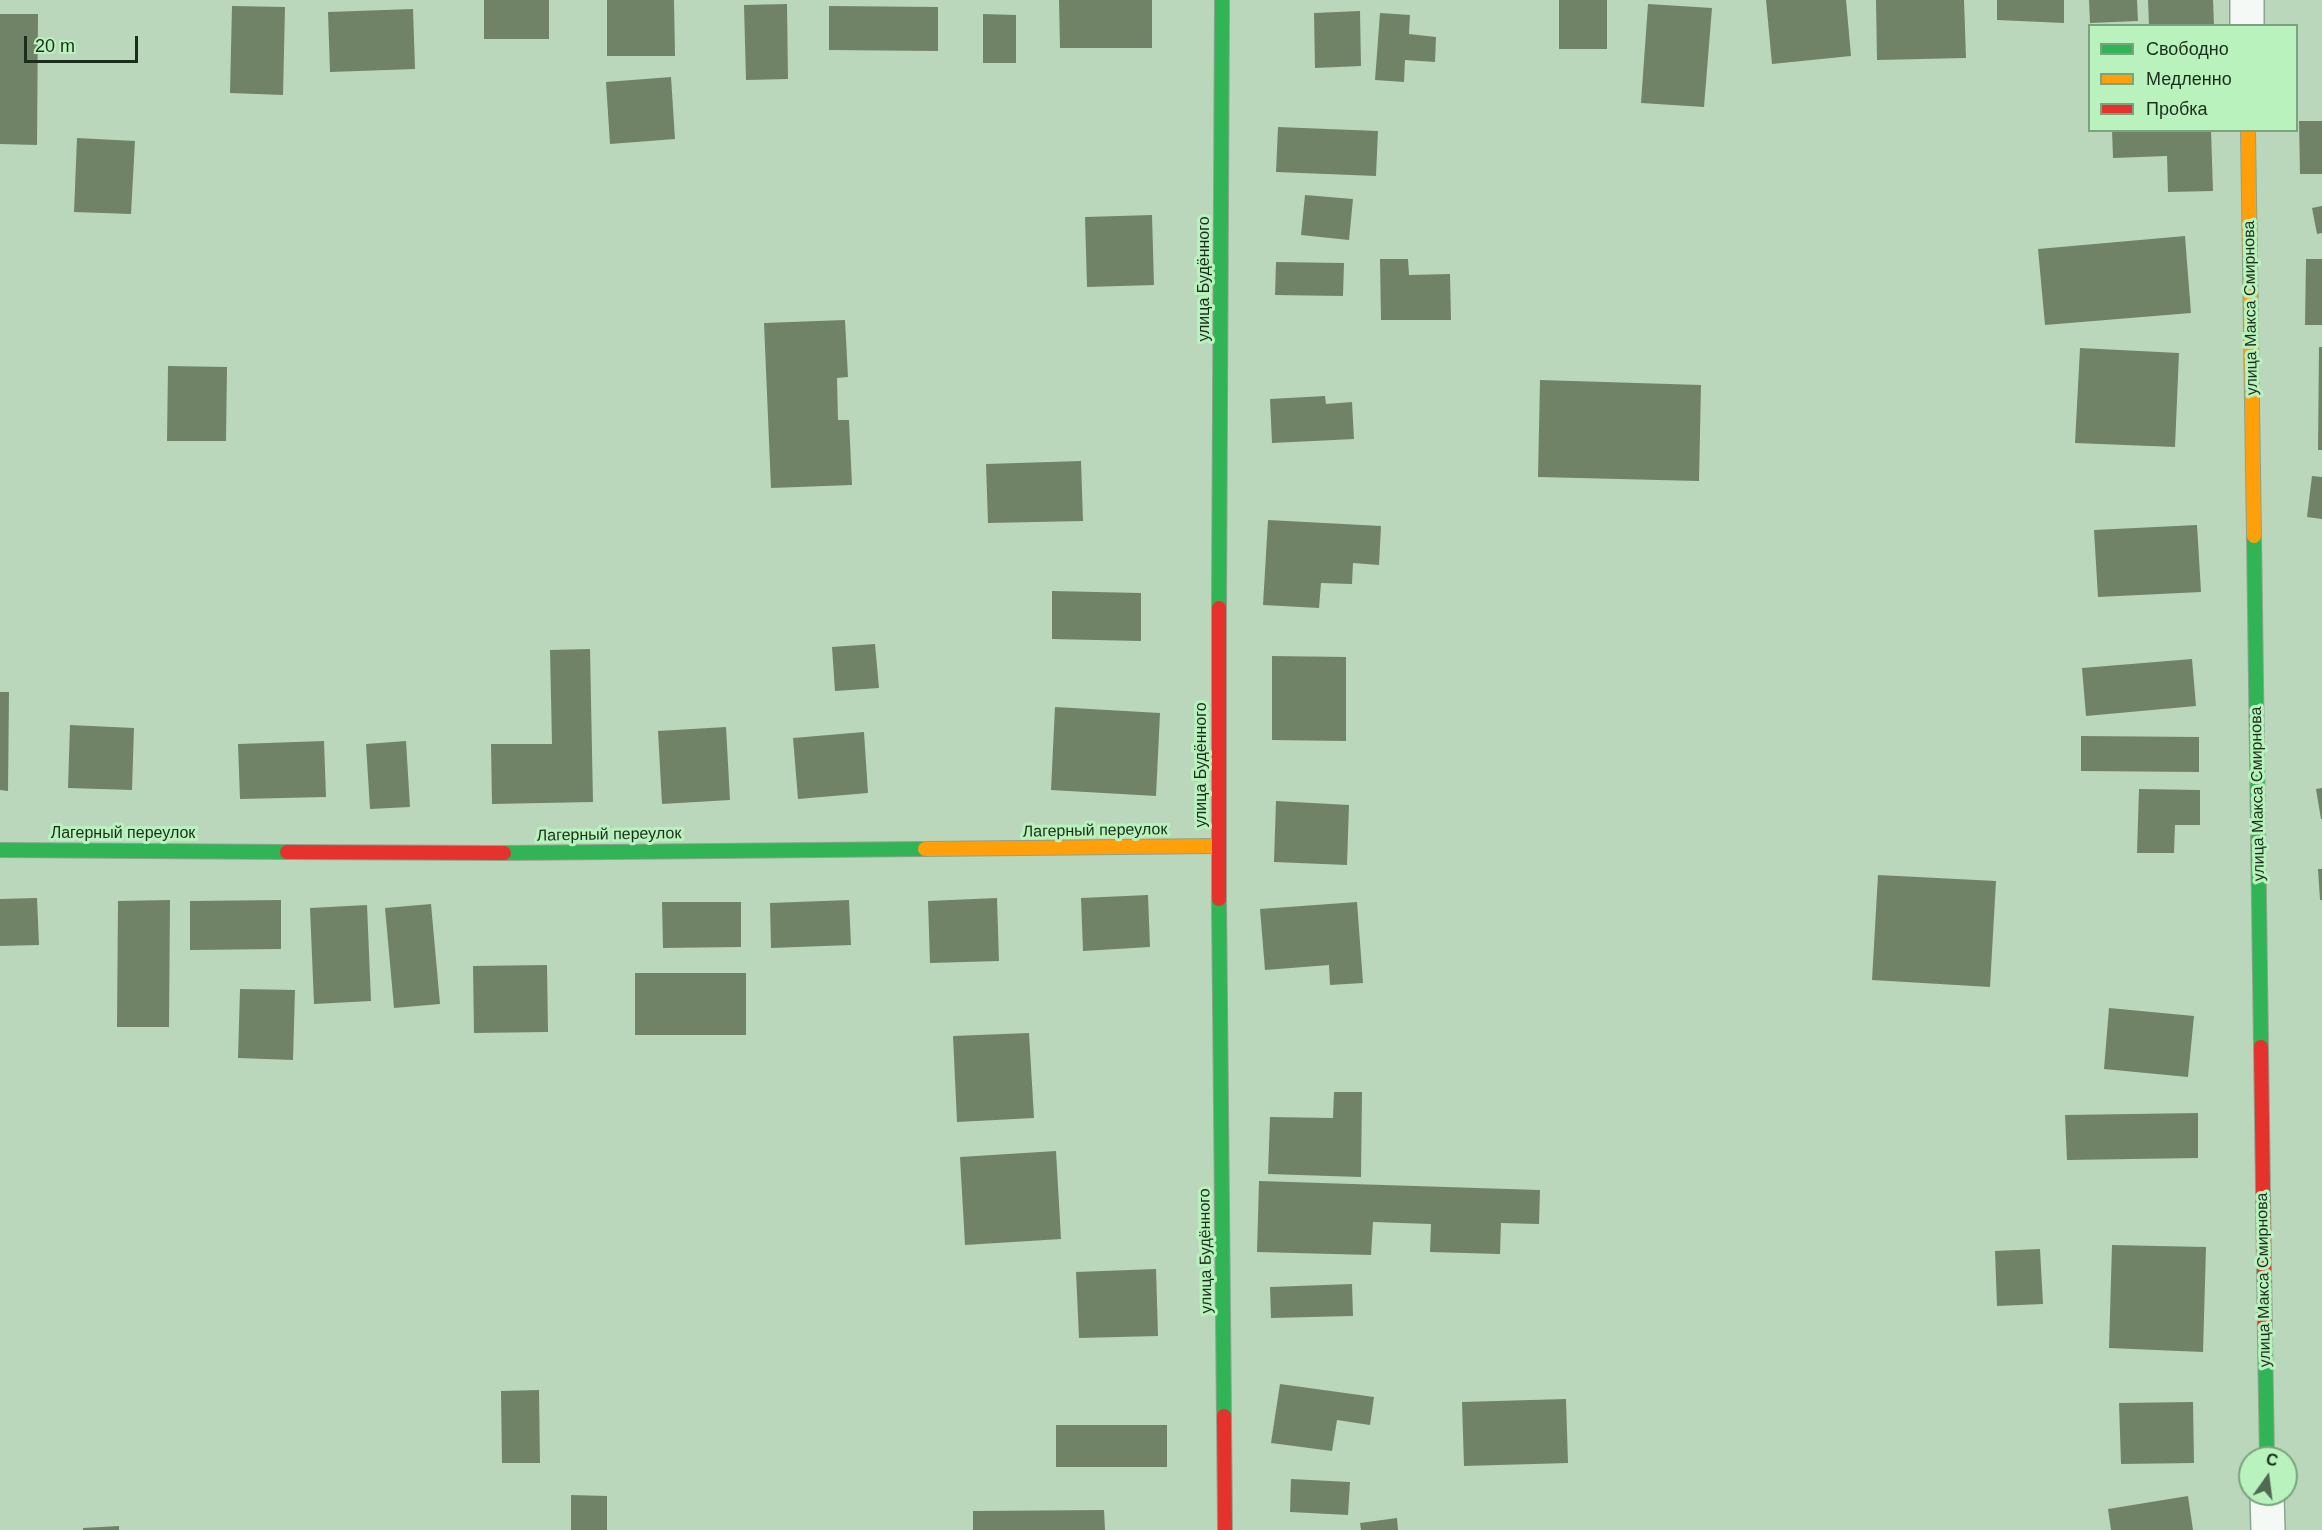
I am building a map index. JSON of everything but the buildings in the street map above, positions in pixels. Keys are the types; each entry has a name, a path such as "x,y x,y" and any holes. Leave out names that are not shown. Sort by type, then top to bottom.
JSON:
{"street":[{"name":"улица Будённого","path":"1222,0 1218,846 1226,1530"},
{"path":"2247,0 2247,24"},
{"name":"улица Макса Смирнова","path":"2248,132 2267,1446"},
{"name":"Лагерный переулок","path":"0,850 486,853 1218,846"},
{"path":"2267,1506 2268,1530"}],"traffic: fast":[{"path":"1219,608 1222,0"},
{"path":"2254,536 2261,1047"},
{"path":"504,853 925,849"},
{"path":"0,850 287,852"},
{"path":"1219,899 1224,1416"},
{"path":"2265,1339 2267,1446"}],"traffic: slow":[{"path":"2248,132 2254,536"},
{"path":"925,849 1218,846"}],"traffic: jam":[{"path":"1219,608 1219,899"},
{"path":"287,852 504,853"},
{"path":"2261,1047 2265,1339"},
{"path":"1224,1416 1225,1530"}]}
